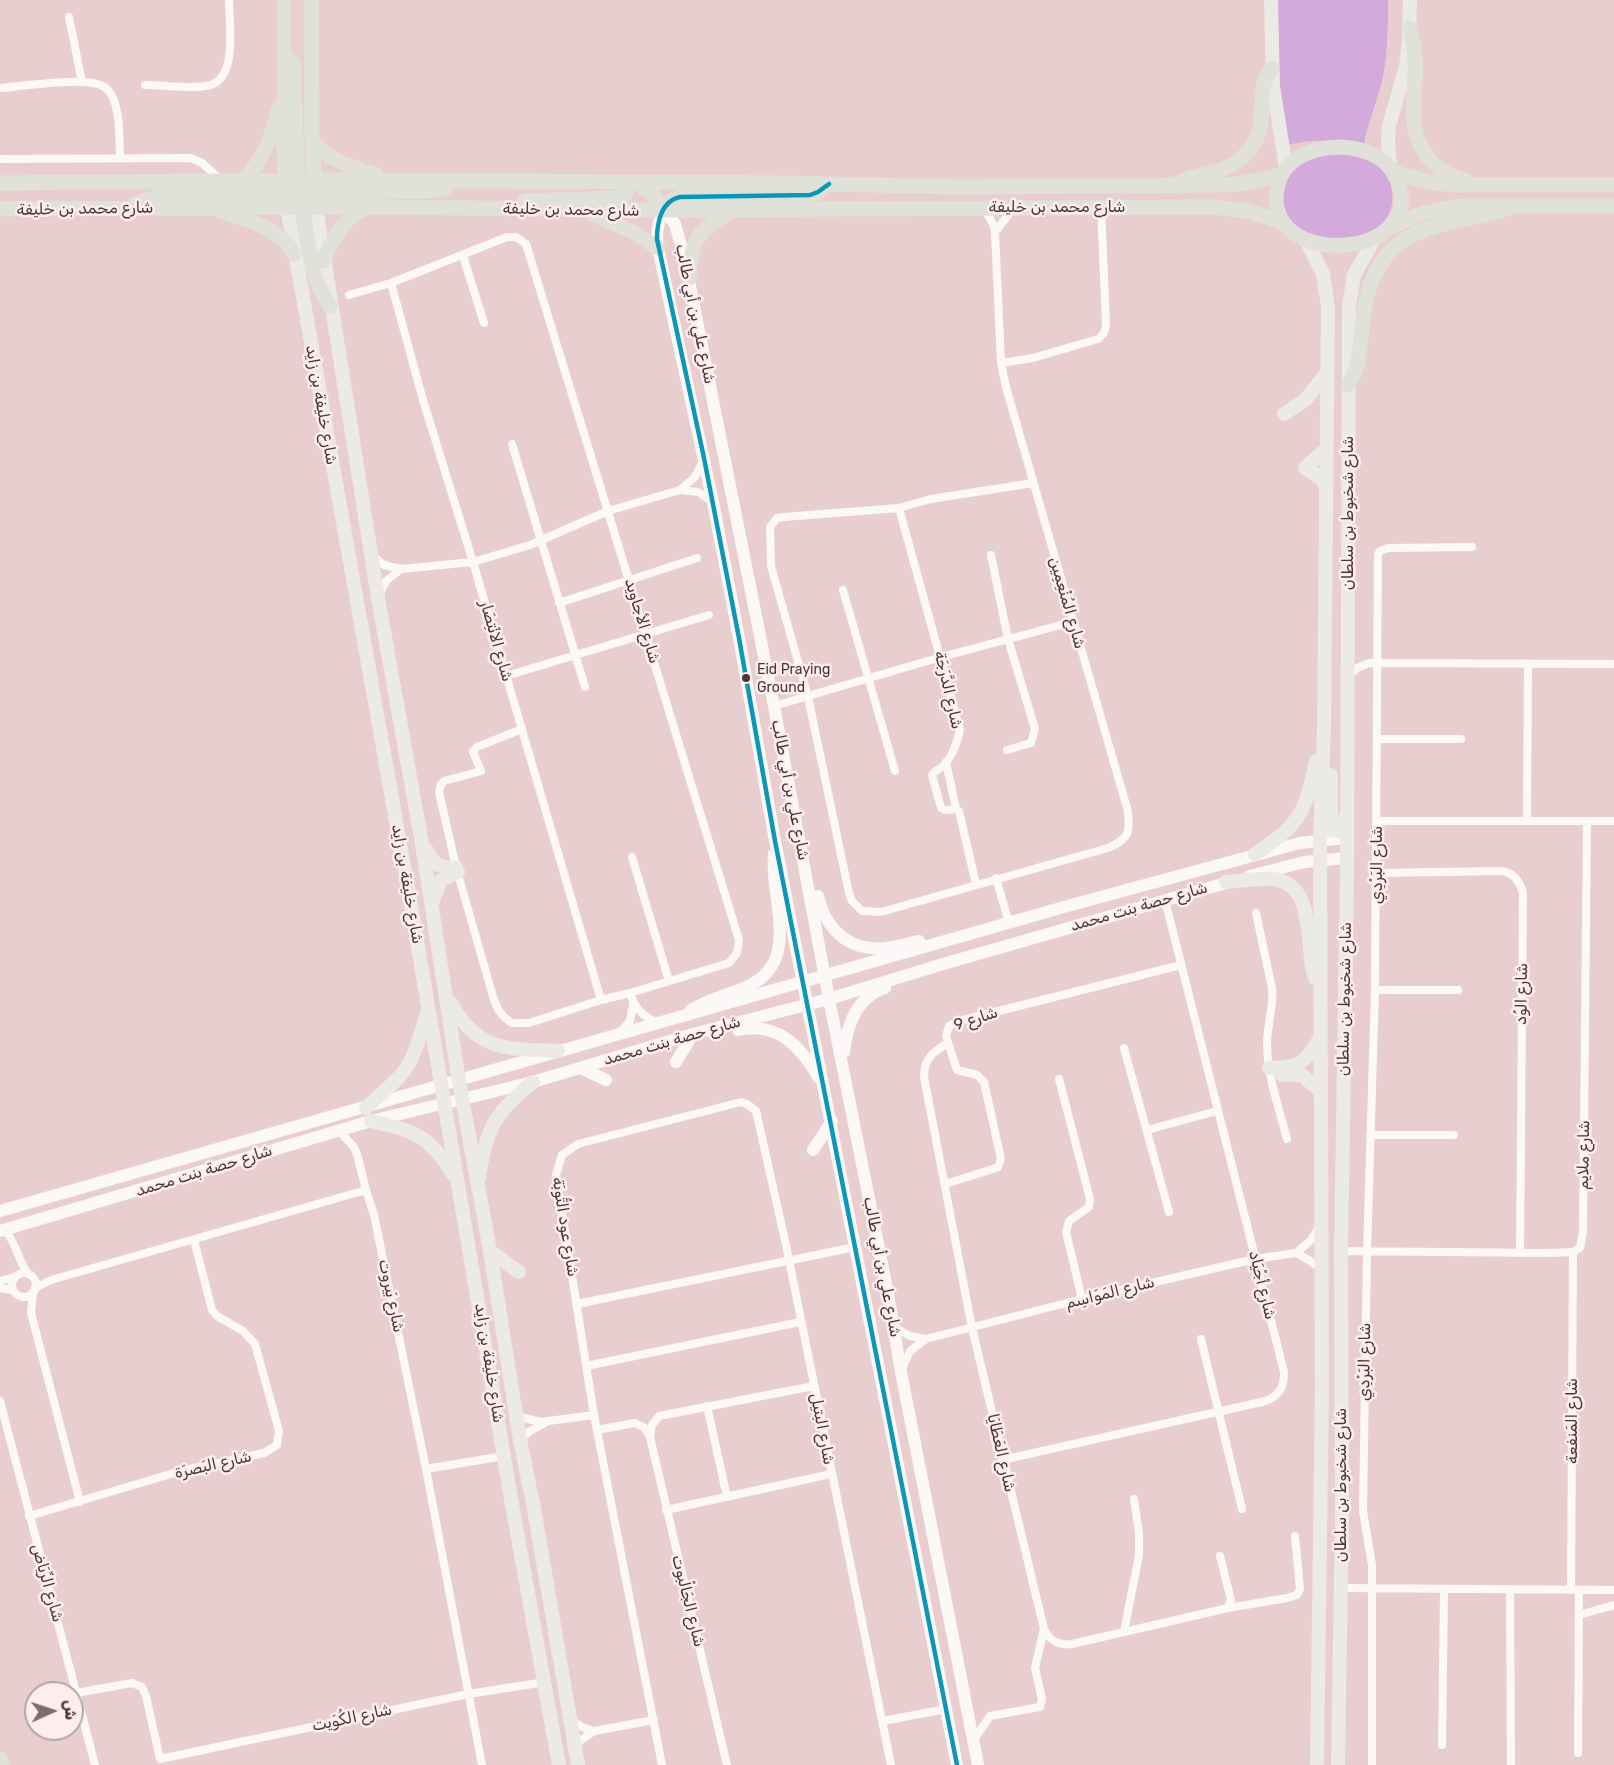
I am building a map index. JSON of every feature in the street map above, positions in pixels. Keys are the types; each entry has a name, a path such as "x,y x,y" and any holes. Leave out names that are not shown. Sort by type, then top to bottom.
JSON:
{"highway":[{"name":"شارع خليفة بن زايد","path":"284,0 284,83 300,193"},
{"name":"شارع خليفة بن زايد","path":"300,193 312,140 311,0"},
{"path":"1410,28 1416,61 1413,122 1420,147 1427,157 1444,172 1458,179 1485,185"},
{"path":"284,38 293,64 300,193 313,270 330,306"},
{"path":"1173,186 1194,176 1226,168 1245,154 1255,141 1261,126 1263,85 1272,68"},
{"path":"243,180 255,167 270,140 284,83"},
{"path":"312,140 327,155 349,166 390,180"},
{"path":"1390,227 1400,203 1399,184 1391,169 1374,154 1340,147 1319,149 1297,158 1284,171 1276,195 1278,209 1284,222 1293,233 1306,240 1340,245 1374,239 1390,227 1412,217 1449,208 1614,206"},
{"path":"1391,169 1436,183 1614,185"},
{"name":"شارع محمد بن خليفة","path":"0,209 209,207 390,180 962,187 1173,186 1243,184 1284,171"},
{"name":"شارع محمد بن خليفة","path":"0,183 243,180 369,207 578,210 1213,207 1246,211 1284,222"},
{"path":"128,208 143,200 160,196 425,191 454,187 465,181"},
{"path":"505,209 520,202 535,199 617,198 626,194 632,183 654,195 664,210 668,202 680,197 810,195 829,184"},
{"path":"1348,385 1356,369 1368,292 1381,263 1394,248 1406,238 1430,227 1495,213 1515,206"},
{"path":"209,207 269,229 286,242 294,254"},
{"path":"323,261 340,226 357,212 369,207"},
{"path":"578,210 620,225 658,248"},
{"path":"689,278 691,254 698,237 711,223 734,210"},
{"path":"0,1759 2,1765"}],"main road":[{"path":"1271,0 1272,68 1284,171"},
{"path":"1391,169 1389,126 1406,66 1410,0"},
{"name":"شارع خليفة بن زايد","path":"300,193 294,254 429,1008 443,1103 559,1765"},
{"name":"شارع خليفة بن زايد","path":"300,193 323,261 370,553 421,838 477,1191 490,1251 520,1440 578,1765"},
{"name":"شارع علي بن أبي طالب","path":"957,1765 832,1120 775,841 740,638 704,458 658,248 657,231 664,210 675,224 689,278 978,1765"},
{"name":"شارع شخبوط بن سلطان","path":"1338,1765 1341,1251 1347,815 1348,306 1354,274 1374,239"},
{"name":"شارع شخبوط بن سلطان","path":"1306,240 1323,274 1327,291 1324,727 1320,840 1322,1389 1317,1765"},
{"path":"1284,414 1305,400 1326,374"},
{"path":"1326,449 1305,468 1321,478 1326,486"},
{"path":"1324,672 1332,703 1331,830 1335,832 1339,830 1347,815"},
{"path":"1255,854 1286,831 1303,809 1312,782 1324,727"},
{"path":"421,838 435,864 457,870"},
{"name":"شارع حصة بنت محمد","path":"3,1230 339,1131 368,1114 442,1086 558,1051 1255,854 1320,840 1346,838"},
{"path":"681,1017 705,1001 752,985 772,966 777,954 780,933 772,870 775,841"},
{"path":"799,841 810,862 821,908 826,919 835,931 847,940 873,949 933,938 947,940"},
{"name":"شارع حصة بنت محمد","path":"0,1211 285,1129 443,1103 533,1082 693,1034 829,999 1226,882 1304,862 1346,858"},
{"path":"431,905 441,880 457,870"},
{"path":"1226,882 1277,880 1297,894 1307,915 1311,961 1320,989"},
{"path":"856,1134 856,1121 844,1052 846,1035 853,1015 875,991 915,979 930,968"},
{"path":"446,994 462,1022 478,1038 507,1048 558,1051"},
{"path":"429,1008 408,1065 368,1114 410,1130 429,1142 442,1156 457,1180"},
{"path":"676,1062 693,1034 716,1035 751,1027 777,1033 787,1038 807,1056 824,1086"},
{"path":"1270,1073 1299,1065 1307,1058 1320,1038"},
{"path":"581,1068 606,1080"},
{"path":"1270,1073 1302,1075 1321,1092"},
{"path":"477,1191 484,1149 495,1119 510,1101 533,1082"},
{"path":"813,1150 832,1120"},
{"path":"490,1251 519,1272"}],"street":[{"path":"145,85 206,86 223,77 228,64 229,0"},
{"path":"69,17 82,82"},
{"path":"0,88 82,82 101,85 112,96 117,111 120,158"},
{"path":"0,159 191,158 202,163 222,180"},
{"name":"شارع المُنْعِمِين","path":"899,508 784,517 773,521 769,534 771,566 808,697 849,893 856,907 868,912 881,912 1108,848 1121,842 1129,830 1127,808 1072,621 1001,363 995,232 983,207"},
{"path":"995,232 1015,207"},
{"path":"1001,363 1051,353 1098,339 1104,333 1106,325 1101,207"},
{"name":"شارع الأجاويد","path":"349,295 391,283 507,237 516,237 526,244 739,940 737,953 729,963 530,1023 512,1023 505,1018 494,1000 457,870 439,788 447,780 481,771 473,752 477,747 522,729"},
{"path":"463,256 484,322"},
{"name":"شارع الانْتِصَار","path":"391,283 423,400 473,562 601,1000"},
{"path":"512,444 585,687"},
{"path":"680,490 695,477 704,458"},
{"path":"899,508 931,499 1033,483"},
{"path":"370,553 384,565 401,569 473,562 541,541 608,511 680,490 698,492 713,502"},
{"name":"شارع الدَّرَجَة","path":"899,508 960,730 946,762 932,775 941,808 945,810 956,808"},
{"name":"شارع البَرْدِي","path":"1372,1765 1372,1565 1363,1511 1367,1252 1376,990 1378,739 1374,663 1378,554 1388,548 1472,547"},
{"path":"991,555 1008,639 1035,729 1031,743 1006,750"},
{"path":"559,603 697,558"},
{"path":"378,598 386,581 401,569"},
{"path":"843,590 895,771"},
{"path":"506,676 709,615"},
{"path":"774,706 1072,621"},
{"path":"1347,649 1359,659 1374,663 1614,664"},
{"path":"1347,678 1357,668 1374,663"},
{"path":"1527,821 1528,664"},
{"path":"1378,739 1461,739"},
{"path":"946,762 976,884"},
{"path":"1377,821 1614,821"},
{"name":"شارع ملايم","path":"1573,1252 1580,1248 1583,1239 1587,821"},
{"path":"632,857 669,981"},
{"name":"شارع الوُد","path":"1377,873 1502,871 1511,874 1522,887 1520,1253"},
{"path":"996,878 1009,923"},
{"name":"شارع أجْيَاد","path":"1002,1460 1275,1397 1280,1392 1284,1380 1284,1372 1165,900"},
{"path":"1256,913 1273,999 1267,1037 1270,1073 1287,1139"},
{"name":"شارع 9","path":"945,1184 998,1167 1001,1159 984,1082 977,1075 964,1074 957,1070 948,1043 947,1029 959,1021 1181,965"},
{"path":"1376,990 1458,990"},
{"path":"618,1034 630,1021 633,1004 630,993"},
{"path":"633,1004 644,1016 659,1023"},
{"name":"شارع العَطَايَا","path":"948,1043 931,1054 924,1069 972,1328 1044,1629"},
{"path":"1124,1048 1169,1212"},
{"path":"1059,1079 1090,1203 1086,1211 1069,1221 1066,1232 1082,1299"},
{"name":"شارع البتيل","path":"741,1102 756,1111 789,1261 891,1765"},
{"name":"شارع عود التُّوبَة","path":"662,1765 594,1414 556,1175 562,1155 578,1144 741,1102"},
{"path":"1147,1130 1217,1111"},
{"name":"شارع بَيروت","path":"339,1131 354,1148 374,1215 426,1469 482,1765"},
{"path":"1370,1136 1454,1135"},
{"path":"0,1288 27,1296 51,1280 366,1190"},
{"path":"1321,1223 1311,1240 1296,1253 1321,1269"},
{"path":"20,1225 15,1244 18,1258 16,1276 12,1284 31,1313 80,1502"},
{"path":"3,1230 15,1244"},
{"name":"شارع البَصرَة","path":"28,1516 181,1471 264,1454 274,1448 279,1441 279,1431 260,1354 250,1337 217,1316 212,1310 194,1240"},
{"path":"577,1304 855,1247"},
{"path":"1341,1251 1573,1252"},
{"name":"شارع المَنفعة","path":"1573,1252 1575,1590 1579,1615 1578,1753"},
{"name":"شارع المَوَاسِم","path":"926,1339 1082,1299 1255,1259 1296,1253"},
{"path":"18,1258 30,1275 34,1290 31,1313"},
{"path":"0,1281 30,1275 51,1280"},
{"path":"586,1366 800,1322"},
{"path":"894,1327 910,1336 926,1339"},
{"path":"901,1372 910,1351 926,1339"},
{"path":"1201,1339 1242,1509"},
{"path":"650,1437 652,1425 659,1416 814,1386"},
{"name":"شارع الرِّيَاض","path":"0,1401 28,1516 73,1681"},
{"path":"707,1406 727,1497"},
{"path":"516,1416 528,1420 548,1421 594,1414"},
{"path":"520,1440 530,1431 548,1421"},
{"path":"597,1430 635,1423 645,1428 650,1437"},
{"name":"شارع الجَالْبوت","path":"650,1437 727,1765"},
{"path":"426,1469 504,1455"},
{"path":"666,1510 831,1474"},
{"path":"1124,1632 1140,1555 1134,1499"},
{"path":"1044,1629 1052,1641 1066,1645 1228,1608 1287,1599 1297,1595 1300,1589 1295,1536"},
{"path":"1220,1556 1231,1600 1228,1608"},
{"path":"1340,1588 1614,1590"},
{"path":"1442,1744 1444,1589"},
{"path":"1510,1590 1511,1765"},
{"path":"1579,1615 1614,1605"},
{"path":"973,1741 990,1716 1040,1707 1042,1699 1035,1668 1044,1629"},
{"name":"شارع الكُوَيت","path":"84,1692 128,1684 137,1684 142,1687 160,1759 468,1694 545,1682"},
{"path":"883,1722 946,1709"},
{"path":"570,1719 594,1731"},
{"path":"574,1745 594,1731 654,1720"},
{"name":"شارع الرِّيَاض","path":"84,1723 95,1765"}],"shaded area":[{"path":"1274,0 1388,0 1384,71 1364,144 1324,140 1284,146 1278,116"},
{"path":"1343,153 1370,161 1389,176 1392,191 1390,212 1378,227 1361,236 1340,239 1318,237 1300,230 1286,217 1281,200 1291,169 1312,157"}],"transit line":[{"path":"829,184 810,195 680,197 668,203 664,208 659,220 657,239 704,458 775,841 957,1765"}],"place":[{"name":"Eid Praying Ground","path":"746,678"}]}
